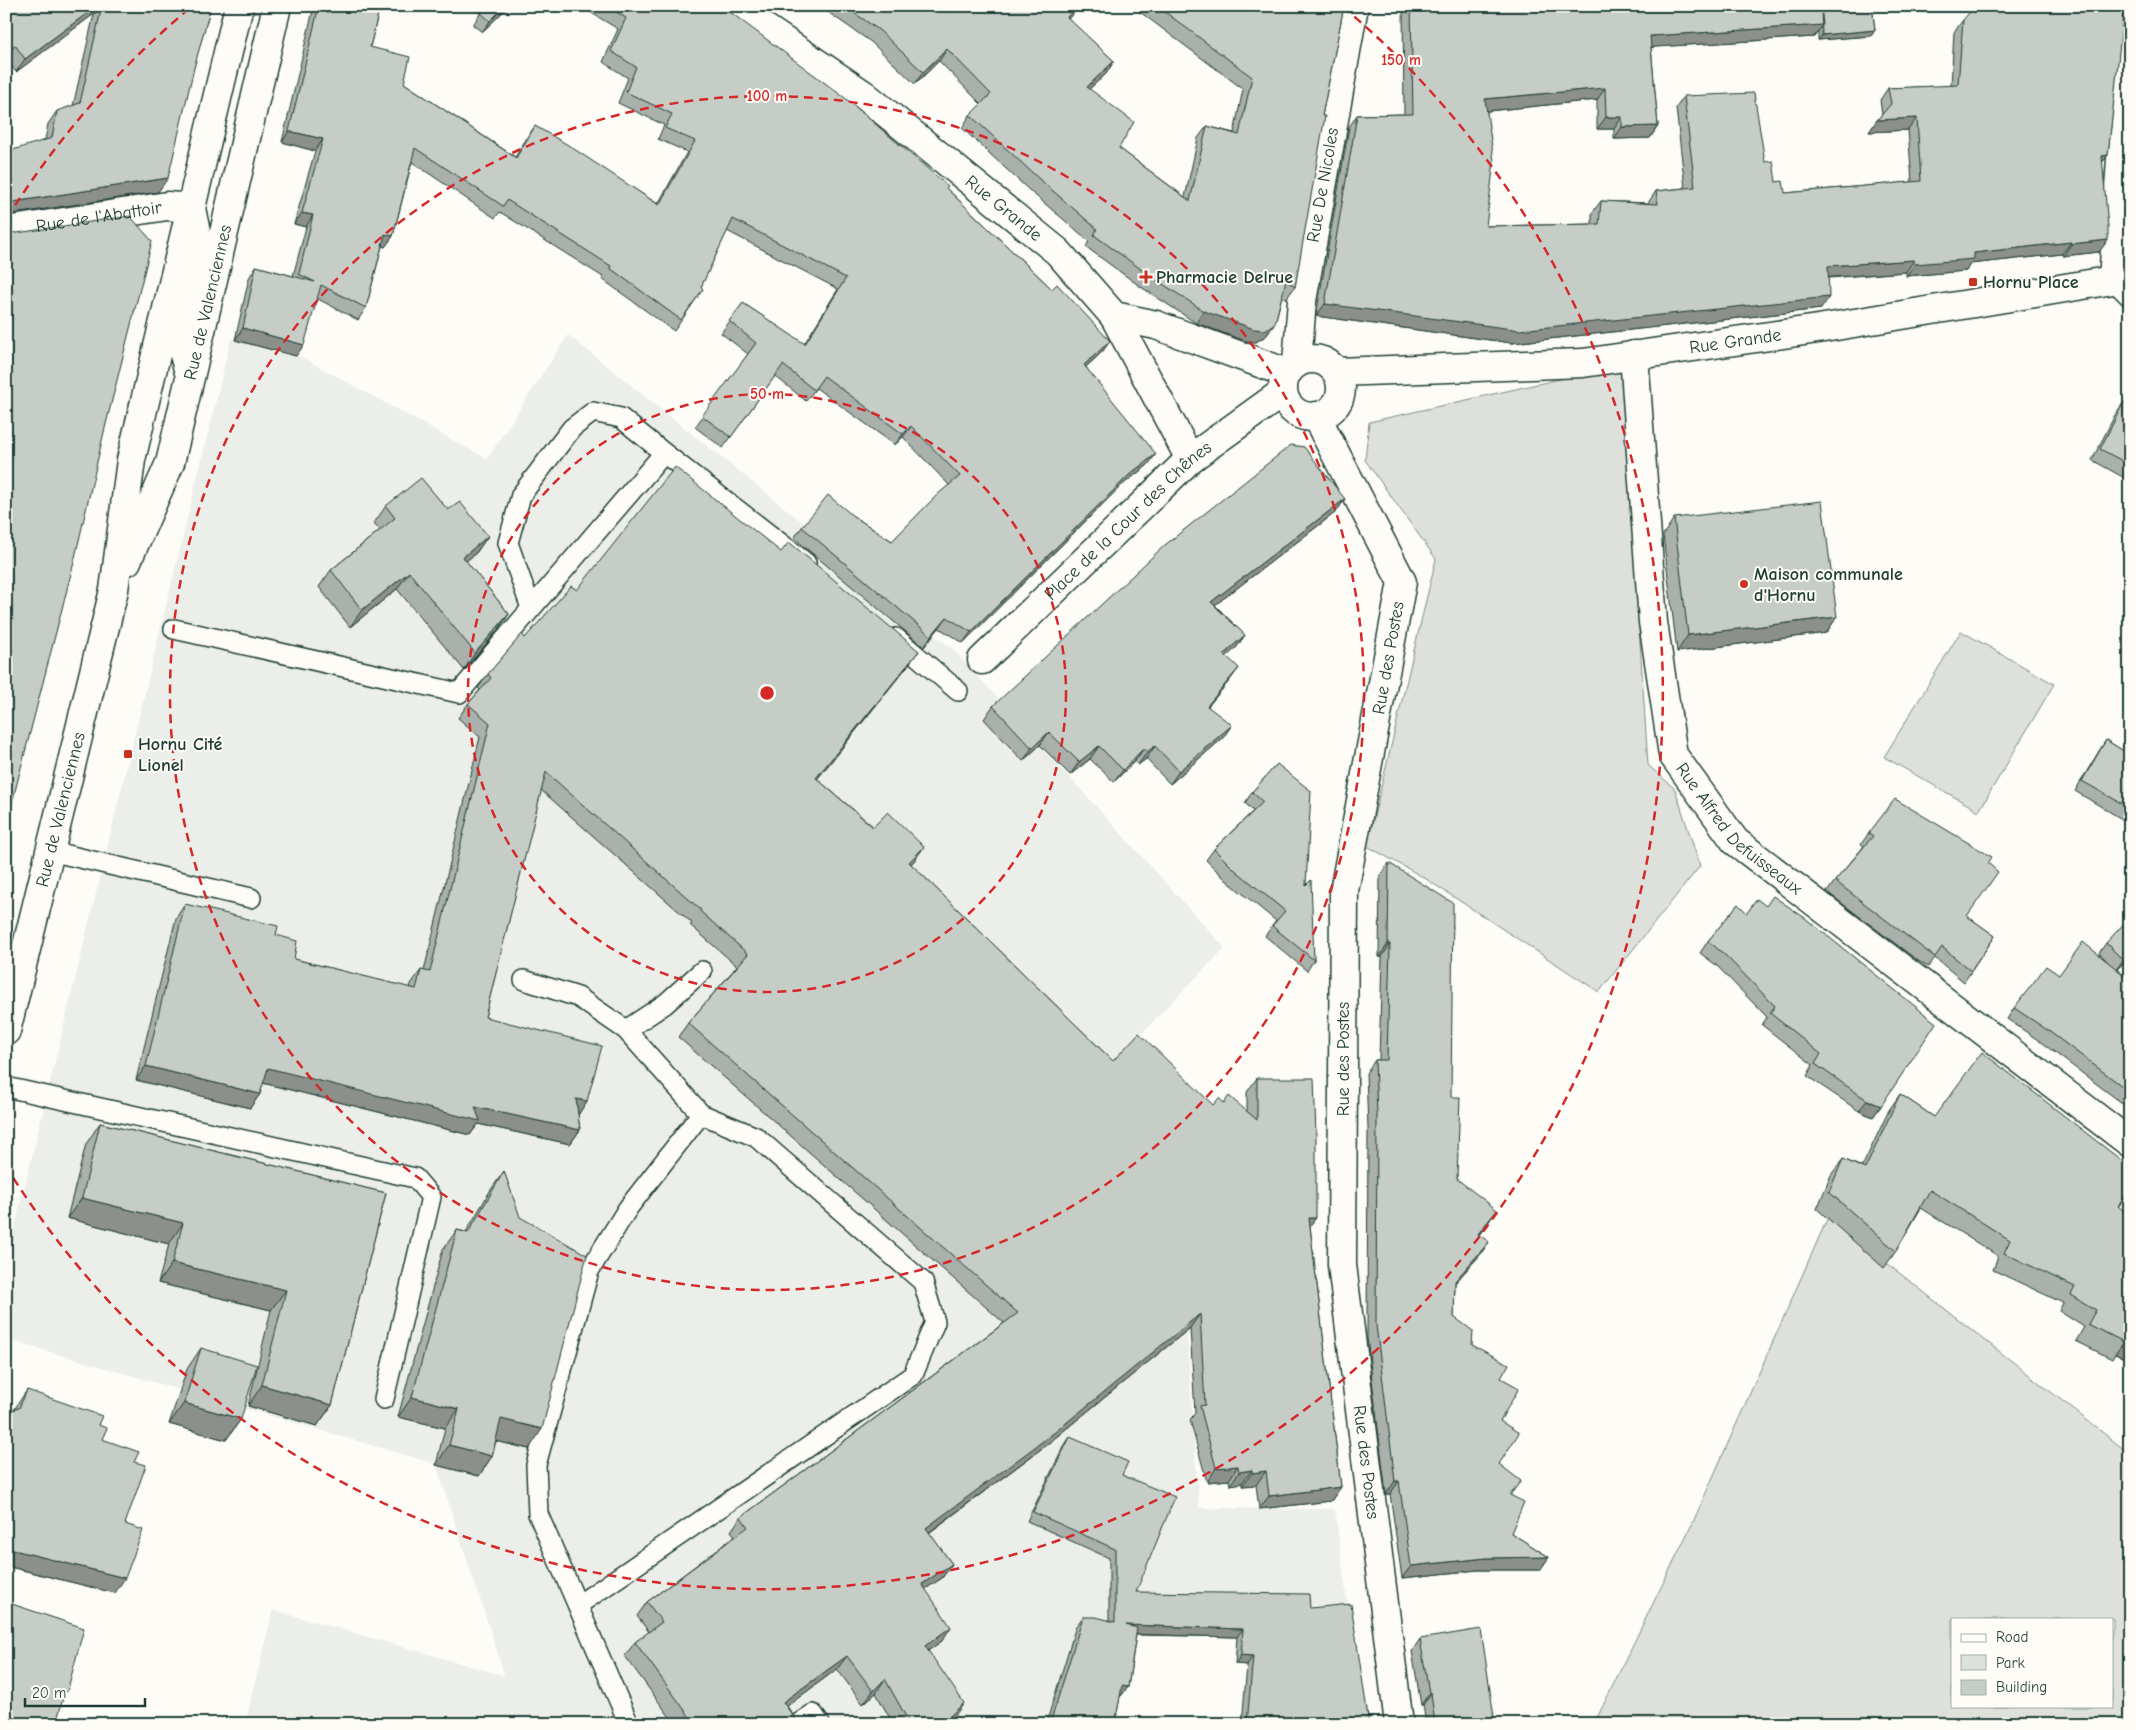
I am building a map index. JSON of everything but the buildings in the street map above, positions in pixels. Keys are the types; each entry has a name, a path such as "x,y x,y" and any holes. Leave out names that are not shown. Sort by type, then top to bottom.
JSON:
{"street":[{"name":"Rue de Valenciennes","path":"6,1031 114,590 131,460 239,6"},
{"name":"Rue de Valenciennes","path":"114,590 170,463 277,6"},
{"name":"Rue Grande","path":"732,6 864,94 1058,252 1114,316 1190,459"},
{"name":"Rue De Nicoles","path":"1289,376 1354,6"},
{"path":"2124,286 2129,40"},
{"name":"Rue de l'Abattoir","path":"6,231 167,206 191,208"},
{"path":"190,376 181,344 199,247 191,208"},
{"name":"Rue Grande","path":"1337,372 1583,363 2124,286"},
{"path":"1114,316 1156,325 1289,376"},
{"name":"Rue Alfred Defuisseaux","path":"1634,355 1652,622 1673,755 1735,841 2130,1143"},
{"path":"1308,359 1319,359 1329,364 1337,372 1341,384 1340,395 1335,405 1326,413 1316,416 1304,415 1294,410 1287,402 1289,376 1308,359"},
{"name":"Place de la Cour des Chênes","path":"982,660 1190,459 1289,376"},
{"name":"Rue des Postes","path":"1316,416 1402,582 1344,891 1342,1265 1399,1724"}],"lane":[{"path":"531,608 508,543 521,495 572,428 593,412 621,418 821,575"},
{"path":"174,629 459,693 664,453"},
{"path":"882,626 958,691"},
{"path":"50,851 251,898"},
{"path":"626,1030 665,1004 702,972"},
{"path":"524,980 578,997 626,1030 701,1114 756,1137 923,1282 935,1322 912,1375 578,1606"},
{"path":"6,1087 415,1178 431,1197 384,1398"},
{"path":"629,1724 538,1514 536,1465 589,1270 628,1208 701,1114"},
{"path":"798,1724 812,1714 820,1724"}],"shaded area":[{"path":"568,335 841,553 902,613 952,648 1225,948 1113,1062 1283,1244 1187,1336 1199,1508 1335,1509 1348,1609 1126,1592 1094,1724 245,1724 273,1610 505,1676 436,1464 6,1339 6,1263 231,339 294,353 487,459"}],"green space":[{"path":"1622,365 1648,765 1675,789 1700,866 1599,992 1423,877 1367,846 1436,559 1365,460 1369,422"},
{"path":"1961,631 2054,684 1979,811 1884,757"},
{"path":"1828,1217 2130,1454 2130,1724 1594,1724 1694,1520"}],"place":[{"name":"Pharmacie Delrue","path":"1146,277"},
{"name":"Hornu Place","path":"1973,282"},
{"name":"Maison communale d'Hornu","path":"1744,584"},
{"name":"Hornu Cité Lionel","path":"128,754"}]}
